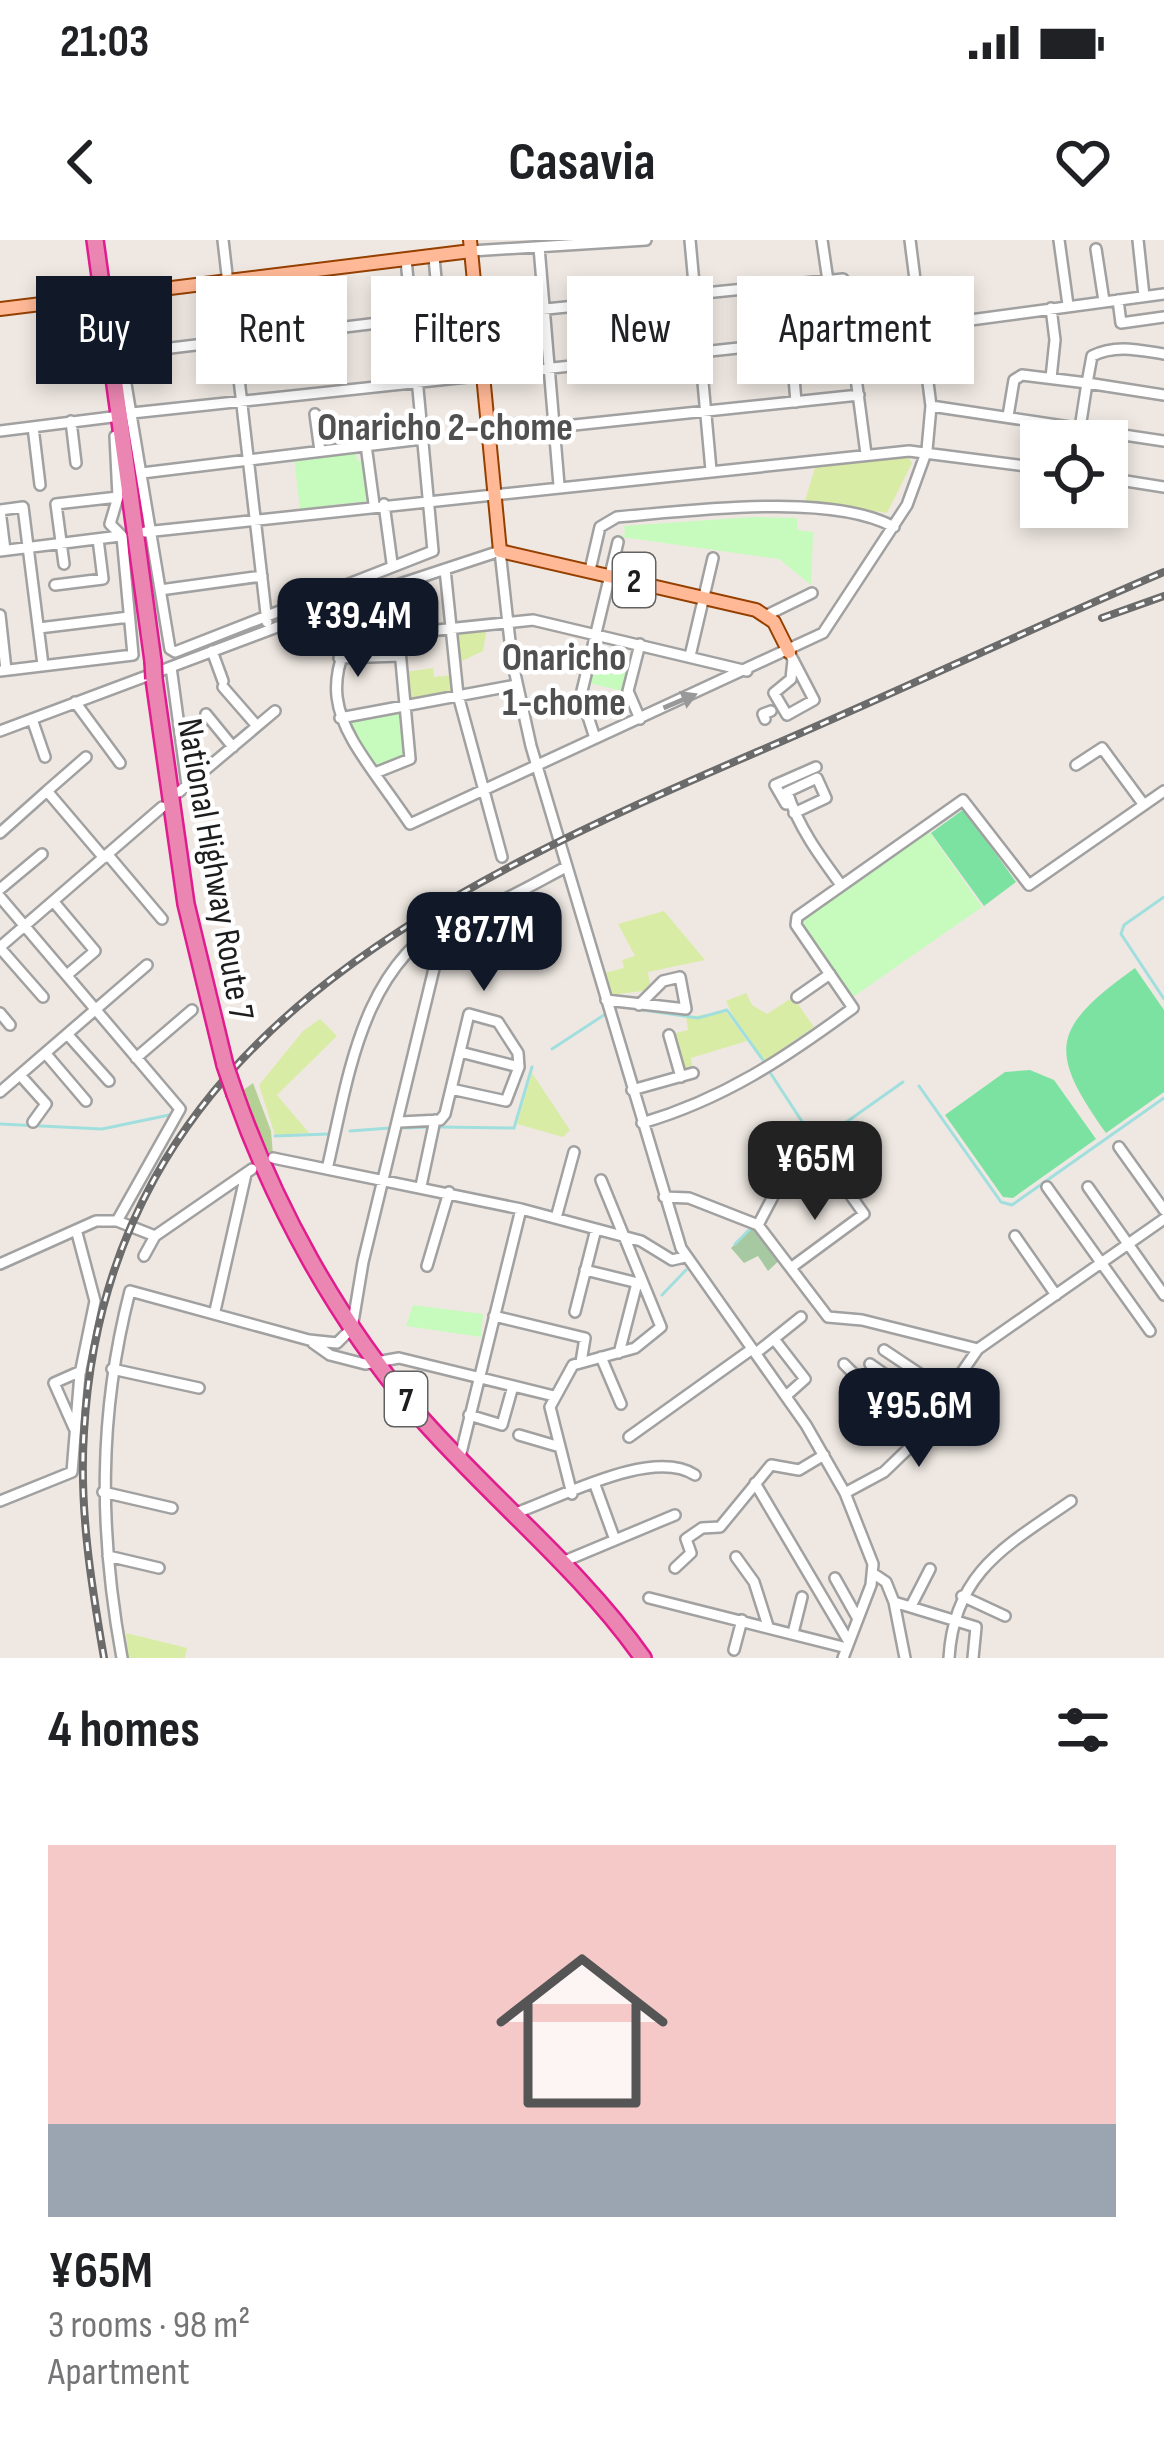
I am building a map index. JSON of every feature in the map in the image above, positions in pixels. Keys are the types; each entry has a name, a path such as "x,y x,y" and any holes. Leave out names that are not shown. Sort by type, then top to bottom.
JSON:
{"highway":[{"name":"National Highway Route 7","path":"95,240 100,276"},
{"name":"National Highway Route 7","path":"117,384 186,904 235,1094 278,1197 352,1328 460,1457 644,1658"}],"main road":[{"path":"269,276 434,256 470,246 473,276"},
{"path":"0,309 36,304"},
{"path":"485,384 500,551"},
{"name":"2","path":"500,551 704,596 767,615"},
{"path":"767,615 791,656"}],"street":[{"path":"223,240 226,276"},
{"path":"470,246 539,248 646,240"},
{"path":"690,240 693,276"},
{"path":"823,240 827,276"},
{"path":"910,240 915,276"},
{"path":"1059,240 1068,305"},
{"path":"1138,240 1144,296"},
{"path":"539,248 559,484"},
{"path":"1096,249 1104,301"},
{"path":"434,256 436,276"},
{"path":"406,260 407,276"},
{"path":"974,319 1164,293"},
{"path":"1118,300 1121,323 1164,317"},
{"path":"544,309 567,307"},
{"path":"1051,308 1055,340 1051,378"},
{"path":"1080,420 1092,356 1119,348 1164,354"},
{"path":"543,366 567,363"},
{"path":"1008,416 1014,380 1022,375 1164,395"},
{"path":"0,615 3,671 133,655 124,536 110,524 118,497 121,384"},
{"path":"238,384 268,624"},
{"path":"0,431 382,384"},
{"path":"0,731 212,652 392,563 433,551 417,384"},
{"path":"702,384 711,470"},
{"path":"795,384 796,402"},
{"path":"858,384 866,454"},
{"path":"382,590 354,625 335,679 340,718 410,824 483,787 791,656 823,633 893,526 927,450 929,384"},
{"path":"555,427 859,395"},
{"path":"931,406 1032,420"},
{"path":"315,414 320,451"},
{"path":"122,415 142,472 148,532 175,652 500,551 516,686 536,764 685,1257 787,1396 845,1493 874,1574 886,1582 894,1602 905,1658"},
{"path":"71,421 76,463"},
{"path":"33,427 40,484"},
{"path":"1128,435 1164,441"},
{"path":"142,472 422,439"},
{"path":"367,445 392,563"},
{"path":"148,532 866,454 927,450 1020,465"},
{"path":"1128,481 1164,487"},
{"path":"64,564 56,504 118,497"},
{"path":"43,665 39,628 28,548 23,507 0,510 2,550 28,548 124,536"},
{"path":"590,570 600,527 617,517 783,507 872,518 893,526"},
{"path":"55,585 103,579 98,539"},
{"path":"596,739 581,701 617,542"},
{"path":"690,656 713,558"},
{"path":"445,569 458,695 502,857"},
{"path":"160,590 262,576"},
{"path":"375,773 410,759 394,585"},
{"path":"767,615 812,592"},
{"path":"39,628 129,617"},
{"path":"398,634 532,620 747,671"},
{"path":"640,644 628,691 640,719"},
{"path":"212,652 223,684 257,726"},
{"path":"339,658 400,656"},
{"path":"791,656 814,700 810,707 787,715 774,693 791,679 791,656"},
{"path":"171,667 183,788 275,711"},
{"path":"340,718 516,686"},
{"path":"75,702 120,763"},
{"path":"206,714 232,747"},
{"path":"32,718 44,757"},
{"path":"1076,765 1102,748 1144,806"},
{"path":"0,833 86,757"},
{"path":"816,767 775,782 841,885"},
{"path":"47,791 162,919"},
{"path":"642,1123 707,1103 748,1083 854,1009 796,925 796,917 963,800 1029,885 1164,791"},
{"path":"43,997 0,948 162,807"},
{"path":"42,854 0,896 180,1109 117,1221"},
{"path":"328,1165 356,1044 389,976 413,946 457,915 482,909 566,867"},
{"path":"53,902 95,951 67,975"},
{"path":"122,1658 103,1492 112,1369 130,1291 309,1340 337,1342 352,1328 440,944"},
{"path":"0,1092 147,965"},
{"path":"797,997 830,974"},
{"path":"606,1000 639,1005 686,1009 680,977 663,982 639,1005"},
{"path":"136,1058 192,1010"},
{"path":"0,1013 10,1025"},
{"path":"400,1122 435,1120 445,1114 466,1016 494,1019 518,1053 519,1067 506,1102 451,1089"},
{"path":"68,1035 109,1081"},
{"path":"632,1090 687,1075 669,1035"},
{"path":"460,1052 519,1067"},
{"path":"46,1054 86,1101"},
{"path":"20,1075 46,1104 33,1121"},
{"path":"421,1186 435,1120"},
{"path":"758,1225 787,1170 819,1147 864,1214 792,1267"},
{"path":"845,1493 896,1462 979,1349 1164,1214 1119,1147"},
{"path":"556,1218 574,1153"},
{"path":"273,1158 328,1165 521,1209 622,1235 672,1260 685,1257"},
{"path":"144,1256 155,1236 249,1171 215,1311"},
{"path":"572,1494 550,1407 554,1396 573,1365 619,1353 661,1327 639,1283 601,1180"},
{"path":"1047,1187 1150,1331"},
{"path":"1088,1187 1164,1295"},
{"path":"427,1266 448,1192"},
{"path":"664,1197 689,1198 758,1225 828,1317 862,1319 979,1349"},
{"path":"460,1457 521,1209"},
{"path":"0,1264 96,1221 117,1221 155,1236"},
{"path":"575,1312 596,1229"},
{"path":"0,1501 72,1472 81,1371 95,1301 77,1233"},
{"path":"1015,1235 1056,1294"},
{"path":"586,1270 639,1283"},
{"path":"619,1353 639,1283"},
{"path":"494,1316 585,1338 580,1362"},
{"path":"629,1437 801,1317"},
{"path":"773,1339 805,1379 787,1396"},
{"path":"309,1340 330,1355 380,1364 399,1358 554,1396"},
{"path":"884,1350 950,1394"},
{"path":"601,1358 621,1404"},
{"path":"844,1364 865,1385 927,1424"},
{"path":"870,1364 937,1411"},
{"path":"112,1369 199,1388"},
{"path":"74,1428 54,1383 81,1371"},
{"path":"469,1415 502,1425 513,1386"},
{"path":"519,1435 560,1447"},
{"path":"675,1568 691,1553 686,1539 703,1528 720,1527 777,1463 799,1470 824,1455"},
{"path":"513,1514 648,1465 678,1464 695,1475"},
{"path":"755,1483 846,1650"},
{"path":"595,1485 615,1540"},
{"path":"103,1492 172,1508"},
{"path":"949,1658 952,1620 962,1596 998,1551 1070,1502"},
{"path":"560,1563 675,1515"},
{"path":"108,1556 158,1568"},
{"path":"736,1557 754,1582 769,1626"},
{"path":"911,1606 930,1569"},
{"path":"846,1650 874,1574"},
{"path":"835,1578 859,1619"},
{"path":"962,1596 1005,1616"},
{"path":"793,1633 802,1597"},
{"path":"649,1598 846,1650"},
{"path":"894,1602 978,1630 973,1658"},
{"path":"734,1651 742,1620"}],"green space":[{"path":"356,450 357,461 365,460 368,501 300,509 294,458"},
{"path":"906,454 912,463 887,513 805,501 816,464"},
{"path":"797,518 797,530 813,532 811,585 779,559 614,536 625,535 624,526"},
{"path":"487,628 483,651 460,662 457,633"},
{"path":"591,659 632,669 626,692 585,682"},
{"path":"433,668 434,677 453,675 453,694 407,700 405,672"},
{"path":"402,708 410,758 375,770 344,718"},
{"path":"964,809 1016,882 984,906 931,833"},
{"path":"928,830 982,907 853,997 803,925 804,917"},
{"path":"664,911 705,960 648,972 651,990 610,995 604,973 624,968 622,960 635,956 618,924"},
{"path":"1135,968 1164,1010 1164,1092 1106,1133 1074,1081 1067,1043 1086,1008"},
{"path":"746,993 752,1005 767,1014 793,997 814,1027 765,1061 737,1026 726,1001"},
{"path":"726,1012 747,1041 691,1058 693,1070 683,1071 672,1034 688,1030 686,1017"},
{"path":"320,1019 337,1036 277,1095 309,1133 275,1135 259,1085 303,1031"},
{"path":"1030,1070 1054,1080 1096,1139 1013,1198 1003,1197 945,1115 1005,1072"},
{"path":"532,1073 570,1130 563,1137 517,1124"},
{"path":"253,1083 271,1131 273,1155 264,1149 242,1091"},
{"path":"755,1225 783,1257 768,1271 758,1256 744,1263 731,1248"},
{"path":"413,1305 483,1314 481,1337 406,1326"},
{"path":"126,1633 187,1648 185,1658 128,1658"}],"waterway":[{"path":"1164,897 1124,925 1121,934 1164,999"},
{"path":"616,1006 698,1018 727,1010 765,1063"},
{"path":"552,1049 604,1015"},
{"path":"439,1127 514,1128 532,1067"},
{"path":"771,1074 816,1143"},
{"path":"821,1140 903,1082"},
{"path":"919,1086 1001,1202 1012,1205 1164,1098"},
{"path":"0,1124 102,1129 174,1114"},
{"path":"404,1128 430,1127"},
{"path":"350,1131 390,1128"},
{"path":"275,1136 328,1134"},
{"path":"783,1168 804,1152"},
{"path":"735,1244 752,1227"},
{"path":"662,1295 686,1270"}],"railway":[{"path":"104,1658 87,1545 83,1460 106,1296 154,1179 224,1080 311,996 411,923 522,860 1164,572"},
{"path":"1102,618 1164,596"}],"district":[{"name":"Onaricho 2-chome","path":"445,426"},
{"name":"Onaricho 1-chome","path":"564,678"}]}
